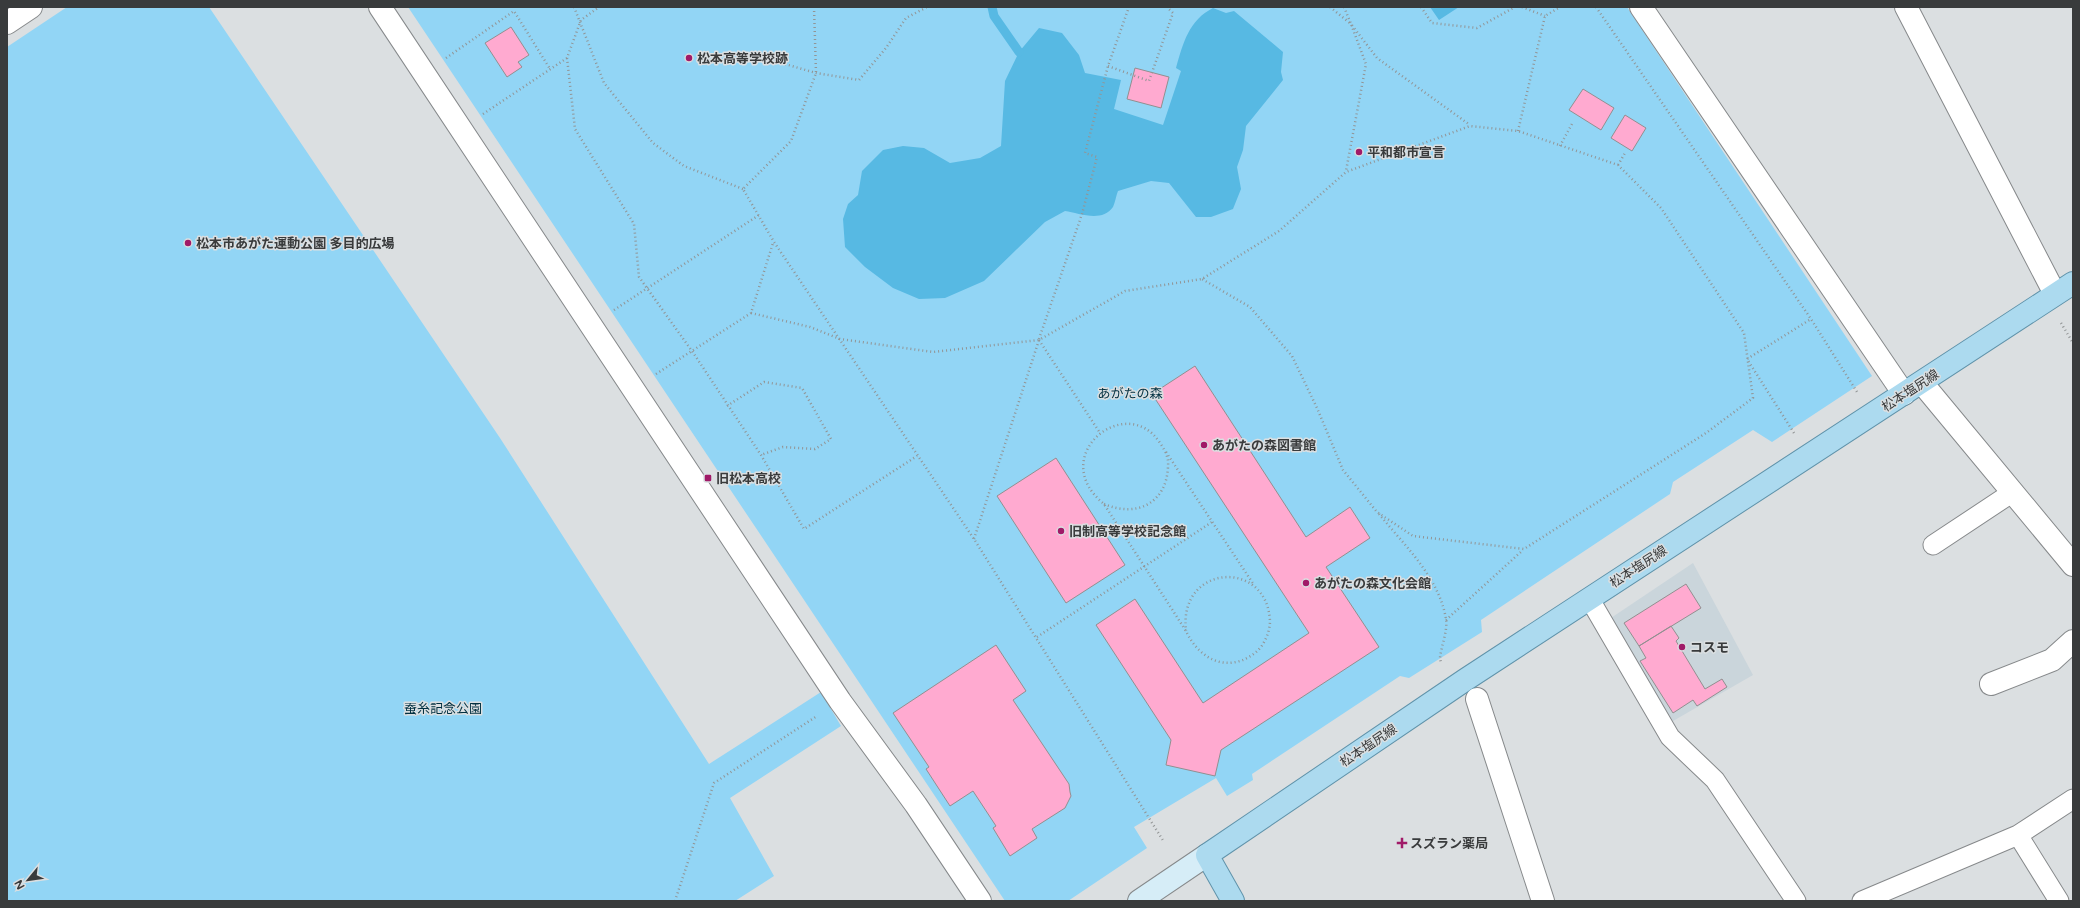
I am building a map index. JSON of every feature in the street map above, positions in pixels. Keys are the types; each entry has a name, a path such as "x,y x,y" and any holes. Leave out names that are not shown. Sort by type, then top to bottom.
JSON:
{"main road":[{"name":"松本塩尻線","path":"1207,855 1464,680 2064,288"},
{"path":"1207,855 1233,901"}],"street":[{"path":"7,23 31,7"},
{"path":"380,7 840,701 916,805 980,901"},
{"path":"1641,7 1913,388 2013,492 2073,565"},
{"path":"1906,7 2064,288"},
{"path":"1991,684 2052,660 2073,641"},
{"path":"1477,699 1543,901"},
{"path":"1139,901 1207,855"}],"lane":[{"path":"1933,545 2013,492"},
{"path":"1589,598 1670,737 1715,780 1796,901"},
{"path":"1862,901 2018,835 2073,799"},
{"path":"2018,835 2059,901"}],"path":[{"path":"574,7 581,20 604,83 653,143 684,166 743,189 774,242 974,539 1037,637 1164,842"},
{"path":"599,7 581,20 567,58 575,129 634,224 639,278 692,351 760,455 804,529 917,456"},
{"path":"743,189 791,141 816,73 814,7"},
{"path":"784,64 816,73 859,80 886,48 906,18 927,7"},
{"path":"974,539 1082,214 1097,157 1085,153 1108,66 1129,7"},
{"path":"1108,66 1149,81 1173,13 1167,7"},
{"path":"1330,7 1351,24 1377,58 1470,126"},
{"path":"1344,7 1366,64 1346,172"},
{"path":"1421,7 1432,23 1477,28 1514,7"},
{"path":"1522,7 1545,16"},
{"path":"1518,132 1545,16 1560,7"},
{"path":"1596,7 1811,318 1858,392"},
{"path":"443,60 514,11 550,69"},
{"path":"478,118 567,58"},
{"path":"1560,146 1573,122"},
{"path":"751,313 810,327 840,339 933,352 1039,340 1125,291 1202,279 1279,231 1346,172 1470,126 1518,132 1618,165 1661,208 1744,333 1753,398 1706,433 1524,549 1446,620"},
{"path":"1618,165 1625,153"},
{"path":"611,312 759,215"},
{"path":"651,378 751,313 774,242"},
{"path":"1202,279 1250,307 1292,356 1317,408 1343,470 1425,570 1439,597 1446,620 1440,658 1441,666"},
{"path":"1747,359 1811,318"},
{"path":"1039,340 1100,433"},
{"path":"1747,359 1794,433"},
{"path":"727,406 764,382 802,388 831,438 815,449 783,446 760,455"},
{"path":"1104,504 1186,631 1192,643 1202,654 1215,661 1229,663 1244,660 1256,652 1265,640 1270,626 1269,611 1264,597 1255,587 1165,449 1152,434 1136,426 1117,426 1100,433 1090,443 1084,456 1083,470 1086,484 1093,496 1116,510 1130,510 1143,507 1155,499 1163,489 1168,476 1168,463 1165,449"},
{"path":"1377,512 1414,536 1524,549"},
{"path":"1037,637 1212,522"},
{"path":"1186,631 1184,617 1187,604 1194,592 1204,583 1216,578 1230,577 1243,580 1255,587"},
{"path":"675,901 714,782 817,716"}],"shaded area":[{"path":"1430,7 1459,7 1439,20"},
{"path":"1213,8 1226,13 1234,11 1283,52 1281,72 1283,80 1246,126 1243,150 1237,167 1241,189 1233,209 1211,217 1196,217 1169,183 1151,181 1118,191 1113,207 1108,212 1103,215 1090,216 1065,211 1045,222 984,281 945,298 919,299 893,288 865,267 845,247 843,219 848,204 858,195 862,171 883,150 903,146 924,148 950,163 980,158 1001,146 1005,81 1019,52 1039,28 1062,33 1079,55 1085,73 1121,80 1114,109 1163,125 1181,71 1176,68 1184,41 1198,19"},
{"name":"コスモ","path":"1693,563 1753,675 1673,721 1608,620"}],"green space":[{"name":"蚕糸記念公園","path":"67,7 209,7 500,438 709,764 821,692 841,726 730,798 774,876 735,901 7,901 7,47"},
{"name":"あがたの森","path":"408,7 1627,7 1872,376 1772,442 1753,430 1673,482 1670,494 1481,620 1482,632 1409,678 1400,676 1252,774 1253,780 1227,796 1216,778 1134,827 1147,848 1068,901 1005,901"}],"building":[{"path":"511,27 529,55 518,62 522,67 507,77 485,43"},
{"path":"1135,68 1169,77 1161,108 1127,99"},
{"path":"1583,89 1614,108 1601,130 1569,110"},
{"path":"1625,115 1646,128 1632,151 1611,138"},
{"name":"あがたの森文化会館","path":"1195,366 1306,537 1350,507 1370,538 1326,567 1379,647 1221,750 1215,776 1166,765 1171,740 1096,625 1135,599 1203,703 1309,633 1152,394"},
{"name":"旧制高等学校記念館","path":"1056,458 1125,565 1066,603 997,496"},
{"path":"1686,584 1701,608 1639,646 1624,623"},
{"path":"1671,626 1679,638 1676,641 1705,689 1722,679 1727,687 1697,706 1693,700 1673,713 1640,661 1646,658 1639,646"},
{"path":"996,645 1026,691 1013,700 1069,784 1071,796 1065,808 1032,829 1037,838 1010,856 993,828 996,826 973,791 950,806 926,769 929,767 893,713"}],"waterway":[{"path":"992,7 994,16 1019,52"}],"place":[{"name":"松本高等学校跡","path":"689,58"},
{"name":"平和都市宣言","path":"1359,152"},
{"name":"松本市あがた運動公園 多目的広場","path":"188,243"},
{"name":"あがたの森図書館","path":"1204,445"},
{"name":"旧松本高校","path":"708,478"},
{"name":"旧制高等学校記念館","path":"1061,531"},
{"name":"あがたの森文化会館","path":"1306,583"},
{"name":"コスモ","path":"1682,647"},
{"name":"スズラン薬局","path":"1402,843"}]}
